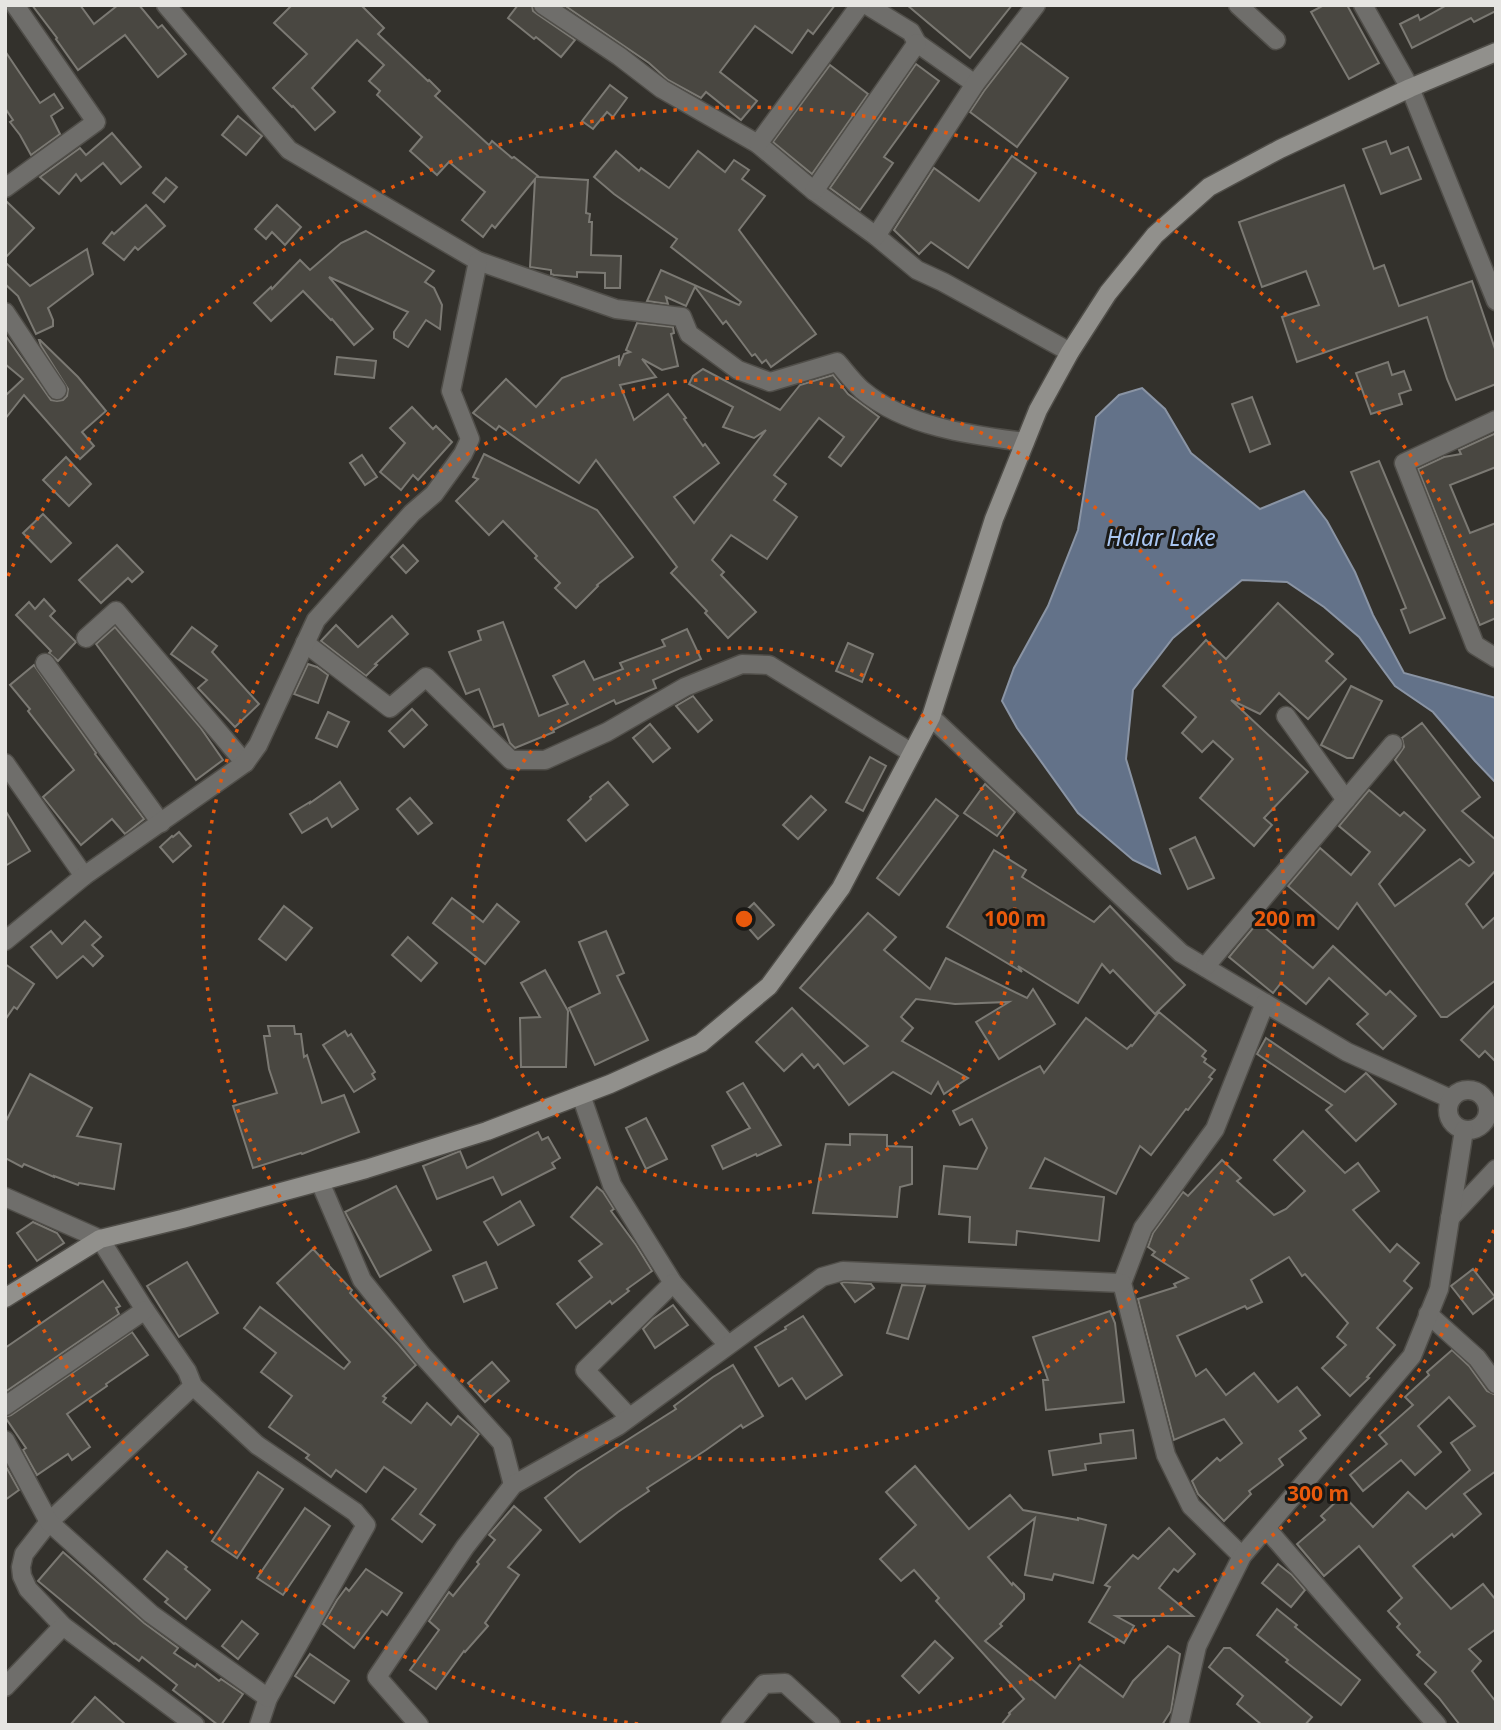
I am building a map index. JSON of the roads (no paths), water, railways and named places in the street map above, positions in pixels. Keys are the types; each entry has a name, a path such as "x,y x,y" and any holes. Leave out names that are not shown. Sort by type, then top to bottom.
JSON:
{"street":[{"path":"5,188 96,122 15,5"},
{"path":"166,5 289,150 478,261 616,309 682,317 689,334 738,370 770,382 836,362 863,390 897,413 964,434 1025,442"},
{"path":"543,5 619,56 662,89 758,144 917,270 1070,352"},
{"path":"758,144 860,5"},
{"path":"867,5 911,32 917,43 975,84"},
{"path":"876,236 975,84 1036,5"},
{"path":"1238,5 1276,40"},
{"path":"1363,5 1410,88 1496,301"},
{"path":"814,191 917,43"},
{"path":"5,1298 100,1239 320,1182 487,1131 610,1084 701,1043 769,986 841,888 931,716 994,519 1038,410 1070,352 1108,293 1155,235 1209,187 1280,149 1410,88 1496,52"},
{"path":"5,941 85,876 245,764 258,745 316,621 412,513 434,494 463,454 470,439 451,391 478,261"},
{"path":"5,312 57,390"},
{"path":"1496,420 1404,463 1475,645 1496,658"},
{"path":"86,638 116,611 245,764"},
{"path":"305,643 390,708 426,677 510,760 545,760 607,732 685,687 742,664 769,665 912,753"},
{"path":"45,663 161,823"},
{"path":"931,716 1181,953 1347,1052 1451,1099"},
{"path":"1286,716 1346,800"},
{"path":"1205,967 1393,744"},
{"path":"5,763 85,876"},
{"path":"1241,1556 1191,1506 1166,1455 1122,1283 1143,1228 1214,1129 1265,1003"},
{"path":"1472,1090 1492,1107 1485,1122 1479,1127 1464,1130 1451,1122 1448,1114 1451,1099 1457,1094 1472,1090"},
{"path":"581,1095 612,1185 673,1283 728,1345"},
{"path":"1179,1725 1197,1646 1241,1556 1412,1356 1438,1289 1464,1130"},
{"path":"1450,1218 1496,1170"},
{"path":"320,1182 362,1280 422,1355 502,1443 513,1485"},
{"path":"5,1197 100,1239 187,1371 193,1386 257,1446 355,1512 366,1525 268,1698 259,1725"},
{"path":"419,1725 377,1677 465,1547 513,1485 618,1426 822,1277 843,1270 1122,1283"},
{"path":"629,1417 585,1370 673,1283"},
{"path":"5,1406 145,1310"},
{"path":"1429,1314 1477,1357 1496,1384"},
{"path":"193,1386 49,1522 24,1554 21,1567 28,1589 62,1626 195,1725"},
{"path":"5,1440 49,1522 151,1614 268,1698"},
{"path":"1266,1528 1437,1725"},
{"path":"5,1687 62,1626"},
{"path":"730,1725 764,1684 785,1682 831,1725"}],"water":[{"name":"Halar Lake","path":"1142,388 1165,409 1191,453 1260,509 1304,491 1327,521 1404,673 1496,698 1496,783 1433,712 1395,686 1359,637 1324,607 1287,582 1242,580 1173,638 1133,690 1126,759 1160,873 1133,860 1078,813 1017,728 1002,701 1014,668 1048,606 1078,530 1096,417 1119,395"}]}
